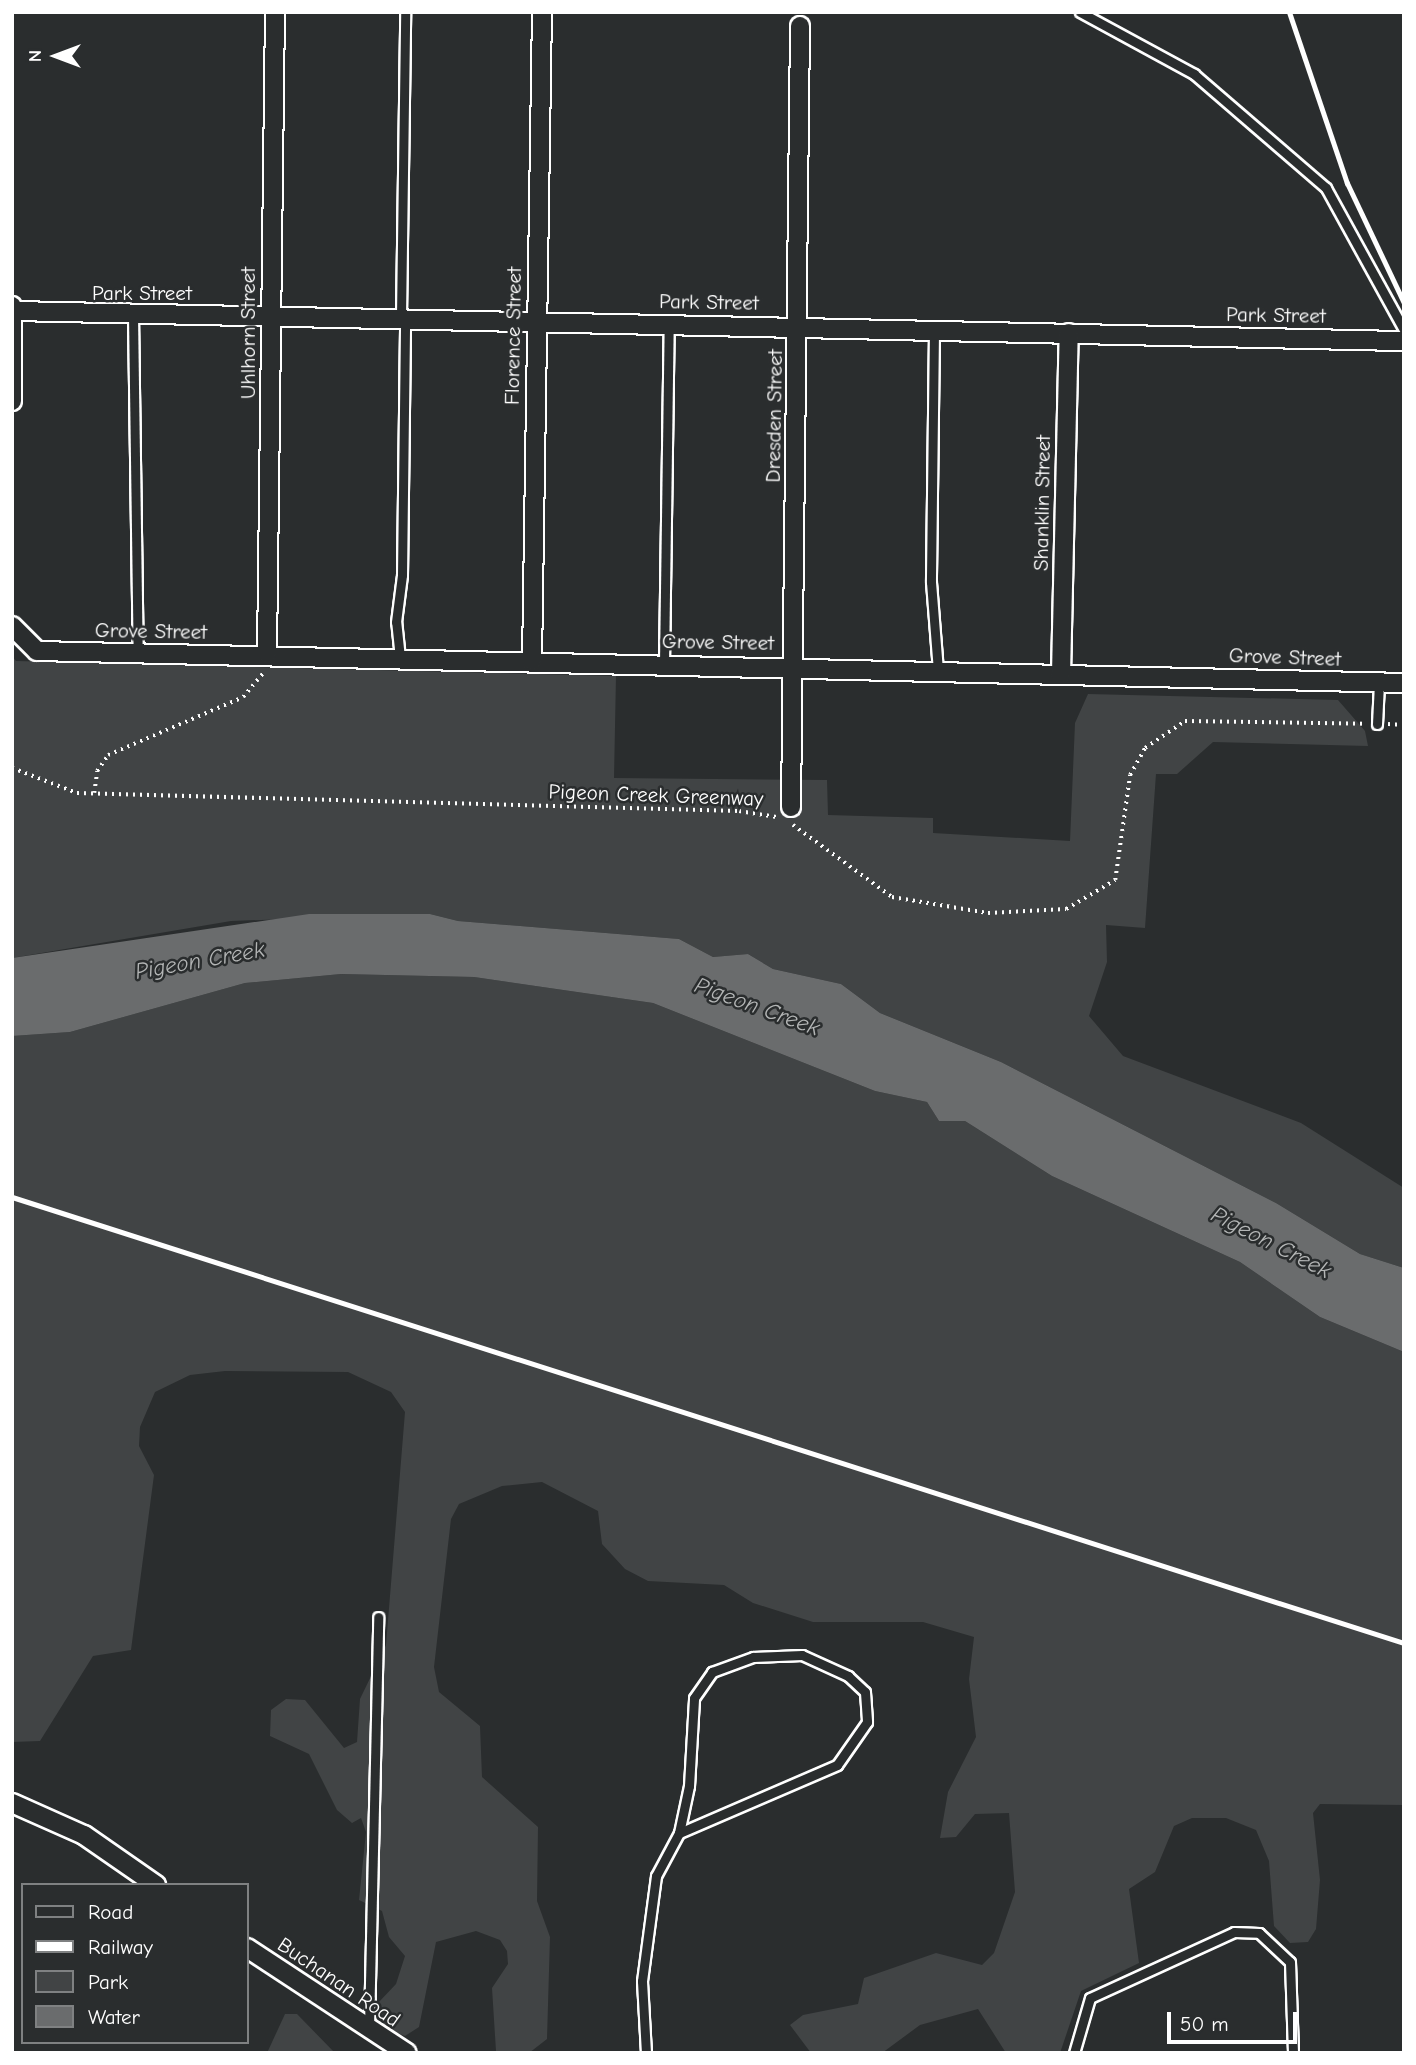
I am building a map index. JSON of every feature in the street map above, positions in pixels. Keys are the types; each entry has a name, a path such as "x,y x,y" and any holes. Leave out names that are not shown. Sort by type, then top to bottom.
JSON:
{"street":[{"name":"Uhlhorn Street","path":"267,654 275,12"},
{"name":"Florence Street","path":"532,661 542,12"},
{"name":"Dresden Street","path":"791,807 800,26"},
{"name":"Park Street","path":"13,309 133,315 403,316 1404,341"},
{"path":"12,401 13,309"},
{"name":"Shanklin Street","path":"1061,674 1069,333"},
{"name":"Grove Street","path":"12,626 31,649 1404,683"},
{"path":"12,1802 84,1835 153,1883"},
{"name":"Buchanan Road","path":"248,1949 369,2032 407,2053"}],"lane":[{"path":"400,658 396,622 403,316 405,12"},
{"path":"1080,12 1194,74 1326,188 1404,330"},
{"path":"133,315 138,653"},
{"path":"664,663 669,324"},
{"path":"934,331 931,570 938,671"},
{"path":"1377,724 1379,683"},
{"path":"369,2032 378,1618"},
{"path":"646,2053 642,1981 656,1876 679,1833 689,1786 688,1726 694,1698 712,1672 753,1657 802,1655 848,1676 865,1692 867,1722 837,1765 679,1833"},
{"path":"1074,2053 1090,1998 1234,1932 1259,1933 1290,1962 1293,2053"}],"path":[{"path":"94,793 97,771 108,755 243,697 262,681 267,654"},
{"name":"Pigeon Creek Greenway","path":"12,768 59,789 94,793 752,812 793,824 892,897 988,913 1028,912 1066,909 1115,880 1130,775 1145,748 1185,721 1404,725"}],"green space":[{"path":"12,656 16,661 616,676 614,778 827,780 828,815 933,818 933,833 1070,841 1075,723 1088,694 1338,700 1365,731 1368,746 1213,742 1177,774 1156,774 1145,928 1106,925 1107,962 1089,1016 1123,1056 1301,1123 1404,1188 1404,1268 1360,1254 1276,1203 1001,1062 880,1013 841,984 773,969 748,954 713,957 679,939 458,921 430,914 231,921 12,958"},
{"path":"341,974 474,977 653,1003 875,1091 927,1102 939,1121 965,1121 1052,1176 1240,1262 1320,1317 1404,1352 1404,1805 1320,1804 1313,1813 1320,1880 1316,1929 1308,1942 1290,1943 1274,1926 1269,1861 1256,1830 1226,1818 1192,1818 1174,1826 1155,1872 1129,1889 1139,1963 1081,1991 1060,2053 1006,2053 978,2009 920,2025 882,2053 811,2053 790,2025 803,2015 858,2004 864,1978 936,1953 982,1965 994,1953 1015,1892 1009,1813 975,1814 956,1837 940,1838 948,1792 976,1737 969,1679 974,1637 923,1622 813,1622 753,1603 724,1585 648,1581 625,1569 602,1544 598,1511 542,1482 502,1486 459,1504 451,1519 434,1667 439,1692 480,1726 482,1777 538,1827 537,1901 550,1937 547,2039 529,2053 496,2051 492,1988 508,1964 507,1951 500,1940 476,1931 436,1942 419,2027 405,2036 387,2029 378,2019 378,2003 396,1984 405,1956 389,1937 382,1911 359,1900 366,1832 361,1818 352,1823 337,1810 309,1754 270,1736 271,1710 286,1699 305,1700 344,1748 357,1742 360,1699 386,1645 405,1412 391,1392 348,1372 225,1371 190,1375 155,1392 140,1427 139,1446 154,1475 131,1650 93,1656 40,1741 12,1742 12,1036 70,1032 245,983"},
{"path":"285,2014 297,2014 335,2053 267,2053"}],"water":[{"name":"Pigeon Creek","path":"309,914 430,914 458,921 679,939 713,957 748,954 773,969 841,984 880,1013 1001,1062 1276,1203 1360,1254 1404,1268 1404,1352 1320,1317 1240,1262 1052,1176 965,1121 939,1121 927,1102 875,1091 653,1003 474,977 341,974 245,983 70,1032 12,1036 12,958"}],"railway":[{"path":"1289,12 1347,183 1404,303"},
{"path":"12,1197 1404,1643"}]}
